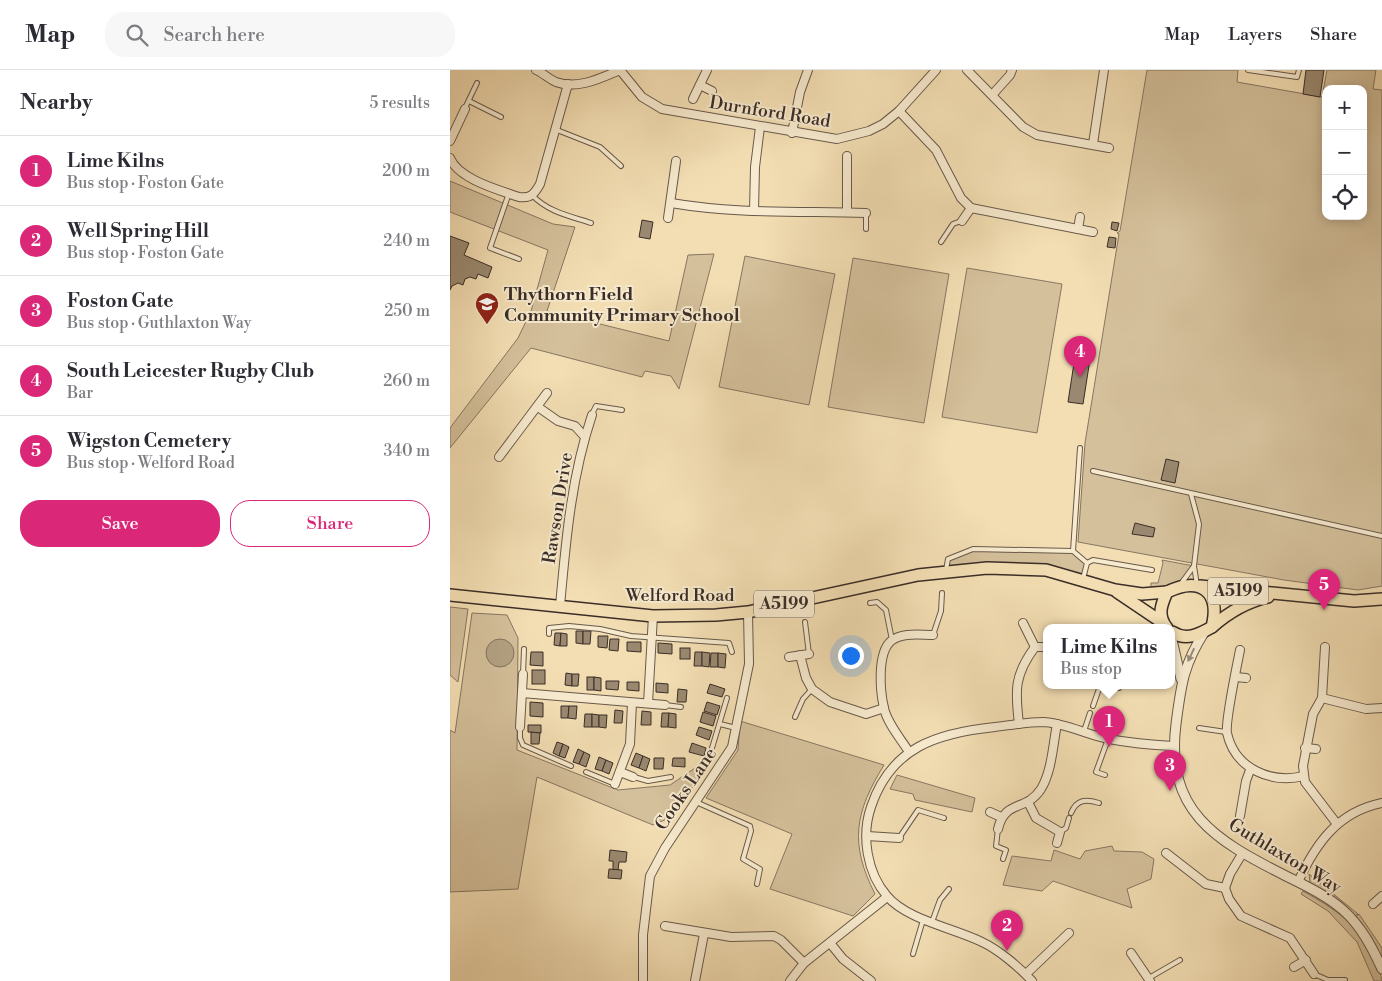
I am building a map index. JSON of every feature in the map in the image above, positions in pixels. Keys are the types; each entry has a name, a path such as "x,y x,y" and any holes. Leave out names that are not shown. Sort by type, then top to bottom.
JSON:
{"main road":[{"name":"Welford Road","path":"450,596 653,616 716,616 748,612 918,575 987,568 1046,570 1115,590 1142,594 1168,592"},
{"path":"1165,624 1160,615 1161,604 1168,592 1180,586 1198,585 1212,600 1214,608 1208,629 1194,637 1178,636 1175,634"},
{"name":"A5199","path":"1198,585 1354,602 1382,599"},
{"name":"Welford Road","path":"1115,590 1162,624"},
{"name":"A5199","path":"1208,629 1227,614 1252,601 1277,595"}],"street":[{"path":"536,70 556,82 568,84 594,81 620,70"},
{"name":"Durnford Road","path":"620,70 642,97 662,109 792,133 837,139 854,136 883,124 899,111 936,70"},
{"path":"693,99 707,70"},
{"path":"792,133 800,92 808,70"},
{"path":"967,70 993,94 1023,127 1037,135 1109,148"},
{"path":"993,94 1010,75 1012,70"},
{"path":"1093,144 1104,70"},
{"path":"450,158 453,166 459,172 508,193 526,198 532,195 540,184 568,84"},
{"path":"700,85 712,91"},
{"path":"450,141 465,109"},
{"path":"899,111 936,150 962,198 971,208 1093,232"},
{"path":"754,211 755,167 760,126"},
{"path":"847,156 847,212"},
{"path":"668,218 676,161"},
{"path":"671,203 700,208 754,211 866,213"},
{"path":"962,220 971,208"},
{"path":"1078,229 1080,217"},
{"path":"499,457 547,393"},
{"path":"538,407 558,421 575,426 585,437"},
{"name":"Rawson Drive","path":"560,606 565,534 585,437 592,415"},
{"name":"Cooks Lane","path":"643,981 643,935 650,876 665,848 732,747 749,664 748,612"},
{"path":"648,703 653,616"},
{"path":"1023,623 1035,646"},
{"name":"Guthlaxton Way","path":"1208,629 1190,655 1181,680 1173,746 1175,771 1181,794 1208,827 1242,854 1298,882 1341,908 1368,940 1382,969"},
{"path":"909,752 884,708 881,666 884,650 892,640 905,635 933,635"},
{"path":"1035,646 1043,647"},
{"path":"1019,724 1016,694 1018,676 1035,646"},
{"path":"1325,647 1322,698 1313,714 1305,748 1304,776 1305,782 1337,824"},
{"path":"1240,650 1226,732 1236,755 1250,770 1282,779 1304,776"},
{"name":"Guthlaxton Way","path":"1175,653 1181,680"},
{"path":"789,657 809,654"},
{"path":"800,655 806,678 812,689 830,702 866,714 884,708"},
{"path":"520,727 522,674"},
{"path":"1236,677 1246,678"},
{"path":"522,693 559,694 586,700 665,705"},
{"path":"1322,698 1366,709 1382,708"},
{"path":"615,784 630,744 632,704"},
{"path":"1032,981 1026,974 983,942 906,911 887,897 869,864 867,836 870,811 877,789 909,752 934,738 969,730 1019,724 1057,724 1108,739 1173,746"},
{"path":"998,829 1001,817 1007,810 1028,802 1041,788 1049,767 1057,724"},
{"path":"1305,748 1316,750"},
{"path":"1240,816 1246,781 1250,770"},
{"path":"620,772 633,777"},
{"path":"1028,802 1036,818 1060,832 1058,843"},
{"path":"1298,882 1320,841 1337,824 1369,805 1382,803"},
{"path":"990,812 1001,817"},
{"path":"867,836 900,838"},
{"path":"1166,853 1206,884 1226,888"},
{"path":"1242,854 1230,874 1226,888 1229,899 1241,916 1290,938 1314,974"},
{"path":"1373,904 1382,896"},
{"path":"790,981 804,963 887,897"},
{"path":"665,926 731,937 774,936 781,940 804,963"},
{"path":"1026,974 1069,933"},
{"path":"695,981 704,934"},
{"path":"830,943 843,959 871,981"},
{"path":"1131,953 1149,980"},
{"path":"1294,967 1306,960"},
{"path":"1128,967 1136,961"}],"lane":[{"path":"1248,70 1297,77 1299,70"},
{"path":"465,109 477,83"},
{"path":"469,101 501,117"},
{"path":"556,130 600,147 620,166"},
{"path":"508,193 490,248 519,259"},
{"path":"532,195 541,204 550,209 591,223"},
{"path":"866,213 866,229"},
{"path":"941,242 953,224 962,220"},
{"path":"592,415 596,406 622,410"},
{"path":"1073,551 1080,448"},
{"path":"1093,470 1191,494 1382,536"},
{"path":"1191,494 1199,524 1194,566 1198,585"},
{"path":"946,572 948,559 973,549 1073,551 1087,564"},
{"path":"1083,580 1087,564 1093,560 1152,570"},
{"path":"1180,586 1194,566"},
{"path":"933,635 941,611 942,593"},
{"path":"870,603 876,602 886,610 892,640"},
{"path":"805,622 809,654"},
{"path":"549,634 549,628 569,626 652,638 729,643 732,652"},
{"path":"522,674 524,649"},
{"path":"795,717 798,708 812,689"},
{"path":"1092,706 1099,689"},
{"name":"Cooks Lane","path":"712,748 727,698"},
{"path":"665,705 680,707"},
{"path":"1084,731 1090,713"},
{"path":"720,724 736,728"},
{"path":"520,727 520,738 523,745 571,766"},
{"path":"1199,728 1226,732"},
{"path":"1105,775 1096,772 1108,739"},
{"path":"586,772 615,784"},
{"path":"633,777 648,781 670,777"},
{"path":"1060,832 1066,828 1078,802 1087,799 1099,803"},
{"path":"696,802 750,826 751,831 743,859 760,869 757,884"},
{"path":"900,838 918,810 944,818"},
{"path":"998,829 996,846 1006,850 1003,860"},
{"path":"932,922 940,900 948,889"},
{"path":"913,954 924,918"},
{"path":"1149,980 1180,960"},
{"path":"1314,974 1328,980 1345,980"}],"shaded area":[{"path":"1147,70 1238,70 1237,82 1322,97 1322,220 1367,220 1367,85 1324,85 1327,70 1376,70 1373,89 1382,90 1382,586 1358,590 1284,580 1078,542 1085,443 1119,234 1117,233 1120,231"},
{"path":"450,181 553,224 575,227 547,311 669,341 688,255 714,254 679,389 671,376 645,371 642,377 531,348 450,448 450,428 518,338 531,311 548,250 450,212"},
{"path":"745,256 835,274 809,405 719,387"},
{"path":"853,258 949,274 924,423 828,407"},
{"path":"967,268 1062,284 1037,433 942,417"},
{"path":"973,549 1073,551 1087,563 1083,580 1046,570 946,572 948,559"},
{"path":"1162,560 1194,566 1180,586 1151,594 1151,583 1158,583"},
{"path":"450,607 468,609 458,682 450,675"},
{"path":"472,613 507,615 518,638 517,750 618,790 670,785 704,762 709,767 667,819 653,825 537,777 518,889 450,892 450,730 455,733"},
{"path":"500,639 510,643 514,653 510,663 500,667 490,663 486,653 490,643"},
{"path":"740,721 884,765 867,798 859,828 861,859 875,894 853,916 770,889 792,834 706,798 738,750"},
{"path":"897,775 975,798 972,812 915,800 913,794 890,789"},
{"path":"1112,846 1114,851 1142,852 1154,859 1151,879 1127,889 1132,908 1053,881 1042,891 1003,885 1012,856 1051,861 1054,850 1080,859 1085,851"},
{"path":"1309,874 1358,914 1352,918 1310,883"},
{"path":"1303,891 1335,911 1359,934 1372,956 1382,981 1374,981 1357,942 1328,911 1301,894"},
{"path":"1359,914 1382,948 1382,966 1353,920"}],"building":[{"path":"1306,70 1324,70 1320,97 1303,94"},
{"path":"642,220 653,222 650,239 639,237"},
{"path":"1112,222 1119,223 1117,231 1111,229"},
{"path":"450,236 469,243 464,255 492,267 488,278 478,274 476,279 470,277 465,279 463,285 458,283 452,286 450,290"},
{"path":"1109,237 1116,238 1115,248 1107,247"},
{"path":"1076,350 1091,353 1083,404 1068,402"},
{"path":"1166,459 1179,462 1175,483 1161,480"},
{"path":"1135,523 1155,528 1153,537 1132,534"},
{"path":"576,631 583,631 583,644 576,643"},
{"path":"583,631 591,631 590,644 583,644"},
{"path":"555,633 561,633 560,646 554,645"},
{"path":"561,633 567,634 567,646 560,646"},
{"path":"598,636 608,636 607,648 598,647"},
{"path":"610,639 619,639 618,651 609,650"},
{"path":"627,642 641,642 641,652 627,651"},
{"path":"658,643 672,644 672,654 658,653"},
{"path":"680,648 690,648 690,659 680,659"},
{"path":"531,652 543,652 543,666 530,665"},
{"path":"695,652 702,652 702,666 694,666"},
{"path":"702,652 710,653 709,667 702,666"},
{"path":"711,653 718,653 718,667 710,667"},
{"path":"718,653 726,654 725,668 718,667"},
{"path":"532,670 545,670 545,684 532,684"},
{"path":"566,673 572,674 572,686 565,685"},
{"path":"572,674 579,674 578,686 572,686"},
{"path":"587,677 594,677 594,690 587,690"},
{"path":"594,677 601,678 601,691 594,690"},
{"path":"606,681 619,681 618,690 606,689"},
{"path":"627,682 639,682 639,691 627,690"},
{"path":"656,683 668,684 668,693 656,692"},
{"path":"710,684 725,689 722,697 707,693"},
{"path":"678,689 687,690 686,702 677,702"},
{"path":"530,702 543,703 543,717 530,716"},
{"path":"707,702 720,706 717,715 704,711"},
{"path":"561,706 569,706 568,718 561,718"},
{"path":"569,706 577,706 576,719 568,718"},
{"path":"615,710 623,711 622,723 614,723"},
{"path":"642,711 651,712 651,725 641,725"},
{"path":"703,712 716,716 713,726 700,722"},
{"path":"662,713 669,713 668,727 661,727"},
{"path":"669,713 676,714 676,728 668,727"},
{"path":"585,714 592,714 592,727 584,727"},
{"path":"592,714 599,715 599,727 592,727"},
{"path":"599,715 607,715 606,728 599,727"},
{"path":"528,725 541,725 541,733 528,732"},
{"path":"699,727 712,731 709,740 696,735"},
{"path":"531,732 540,733 539,744 531,744"},
{"path":"557,742 563,744 559,756 553,753"},
{"path":"692,743 706,748 704,756 689,752"},
{"path":"563,744 569,747 565,758 559,756"},
{"path":"578,749 584,752 579,764 573,762"},
{"path":"584,752 590,755 586,767 579,764"},
{"path":"636,753 643,756 639,768 631,765"},
{"path":"643,756 650,759 646,771 639,768"},
{"path":"599,757 606,760 602,771 595,769"},
{"path":"654,758 664,758 663,769 654,769"},
{"path":"673,758 685,758 685,767 672,766"},
{"path":"606,760 613,763 609,774 602,771"},
{"path":"610,850 627,852 626,862 619,862 618,870 613,870 613,861 609,861"},
{"path":"609,869 622,870 621,879 608,878"}],"place":[{"name":"Thythorn Field Community Primary School","path":"487,325"},
{"name":"South Leicester Rugby Club","path":"1080,377"},
{"name":"Wigston Cemetery","path":"1324,610"},
{"name":"Lime Kilns","path":"1109,747"},
{"name":"Foston Gate","path":"1170,791"},
{"name":"Well Spring Hill","path":"1007,951"}]}
